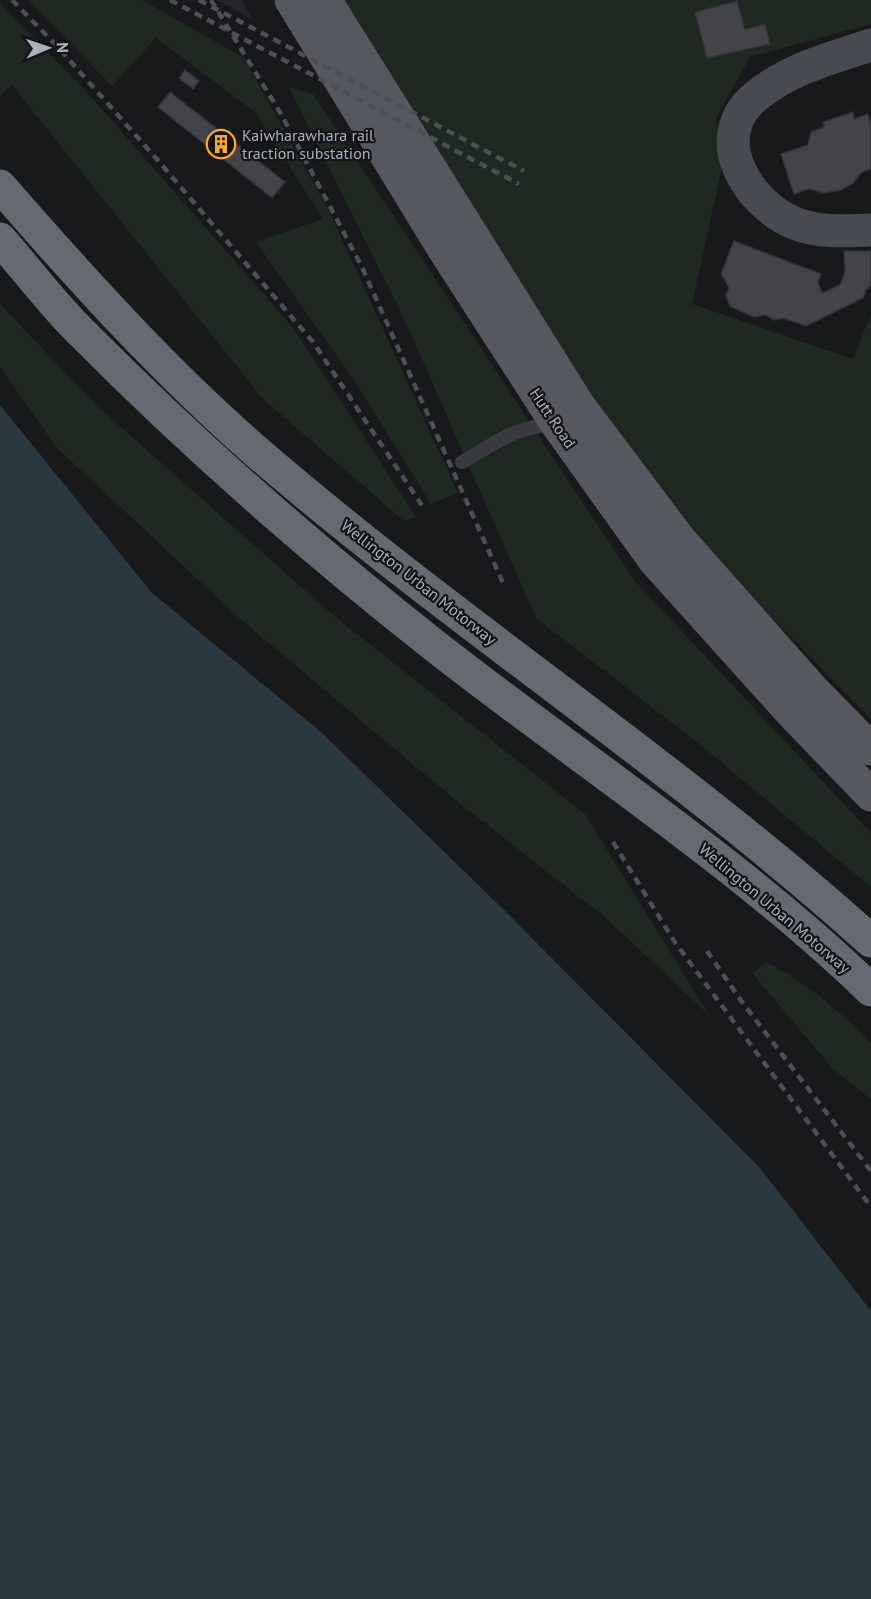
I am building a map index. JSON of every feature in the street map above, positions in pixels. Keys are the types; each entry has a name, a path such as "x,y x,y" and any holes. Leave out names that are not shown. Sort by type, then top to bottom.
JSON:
{"highway":[{"name":"Wellington Urban Motorway","path":"0,186 87,284 165,364 256,451 365,542 771,855 871,941"},
{"name":"Wellington Urban Motorway","path":"0,239 82,334 231,476 321,554 437,647 695,840 788,915 871,990"}],"main road":[{"name":"Hutt Road","path":"291,0 443,248 556,423 654,560 790,711 871,795"},
{"name":"Hutt Road","path":"326,0 579,406 680,540 813,690 871,749"},
{"path":"871,45 822,60 787,75 754,98 740,116 731,146 742,178 765,206 795,223 832,231 871,231"}],"lane":[{"path":"462,462 513,432 528,426 556,423"}],"shaded area":[{"path":"28,0 142,0 244,58 329,211 458,493 431,504 354,380 256,242 323,219 255,112 156,38 112,86"},
{"path":"218,0 241,0 254,21"},
{"path":"315,0 871,0 871,24 750,57 716,118 723,163 692,304 853,359 871,314 871,719 687,531 368,102"},
{"path":"0,3 86,91 294,329 416,517 404,521 263,399 12,85 0,95"},
{"path":"289,87 313,94 634,580 871,833 871,887 697,742 536,618 406,323"},
{"path":"0,304 97,406 334,616 585,814 709,1015 606,918 453,798 239,618 57,448 0,367"},
{"path":"0,405 152,593 321,732 504,910 760,1168 871,1311 871,1599 0,1599"},
{"path":"767,962 822,998 871,1043 871,1099 833,1069 752,973"}],"building":[{"path":"737,1 745,29 765,24 770,44 707,58 695,12"},
{"path":"185,70 199,81 193,89 179,78"},
{"name":"Kaiwharawhara rail traction substation","path":"170,92 285,182 272,198 158,107"},
{"path":"853,112 854,119 868,114 871,124 871,169 862,172 853,183 841,190 824,193 809,189 794,194 781,154 808,145 811,132 824,127 823,122"},
{"path":"734,241 821,274 818,282 822,293 840,285 845,272 844,251 871,251 871,285 863,298 806,326 783,318 774,320 766,315 754,317 731,307 726,295 729,288 721,274"}],"railway":[{"path":"12,0 55,44 155,157 313,342 423,507"},
{"path":"170,0 519,184"},
{"path":"199,0 524,171"},
{"path":"211,0 281,114 362,267 503,583"},
{"path":"613,842 674,941 871,1207"},
{"path":"707,951 742,1002 871,1171"}],"place":[{"name":"Kaiwharawhara rail traction substation","path":"221,144"}]}
